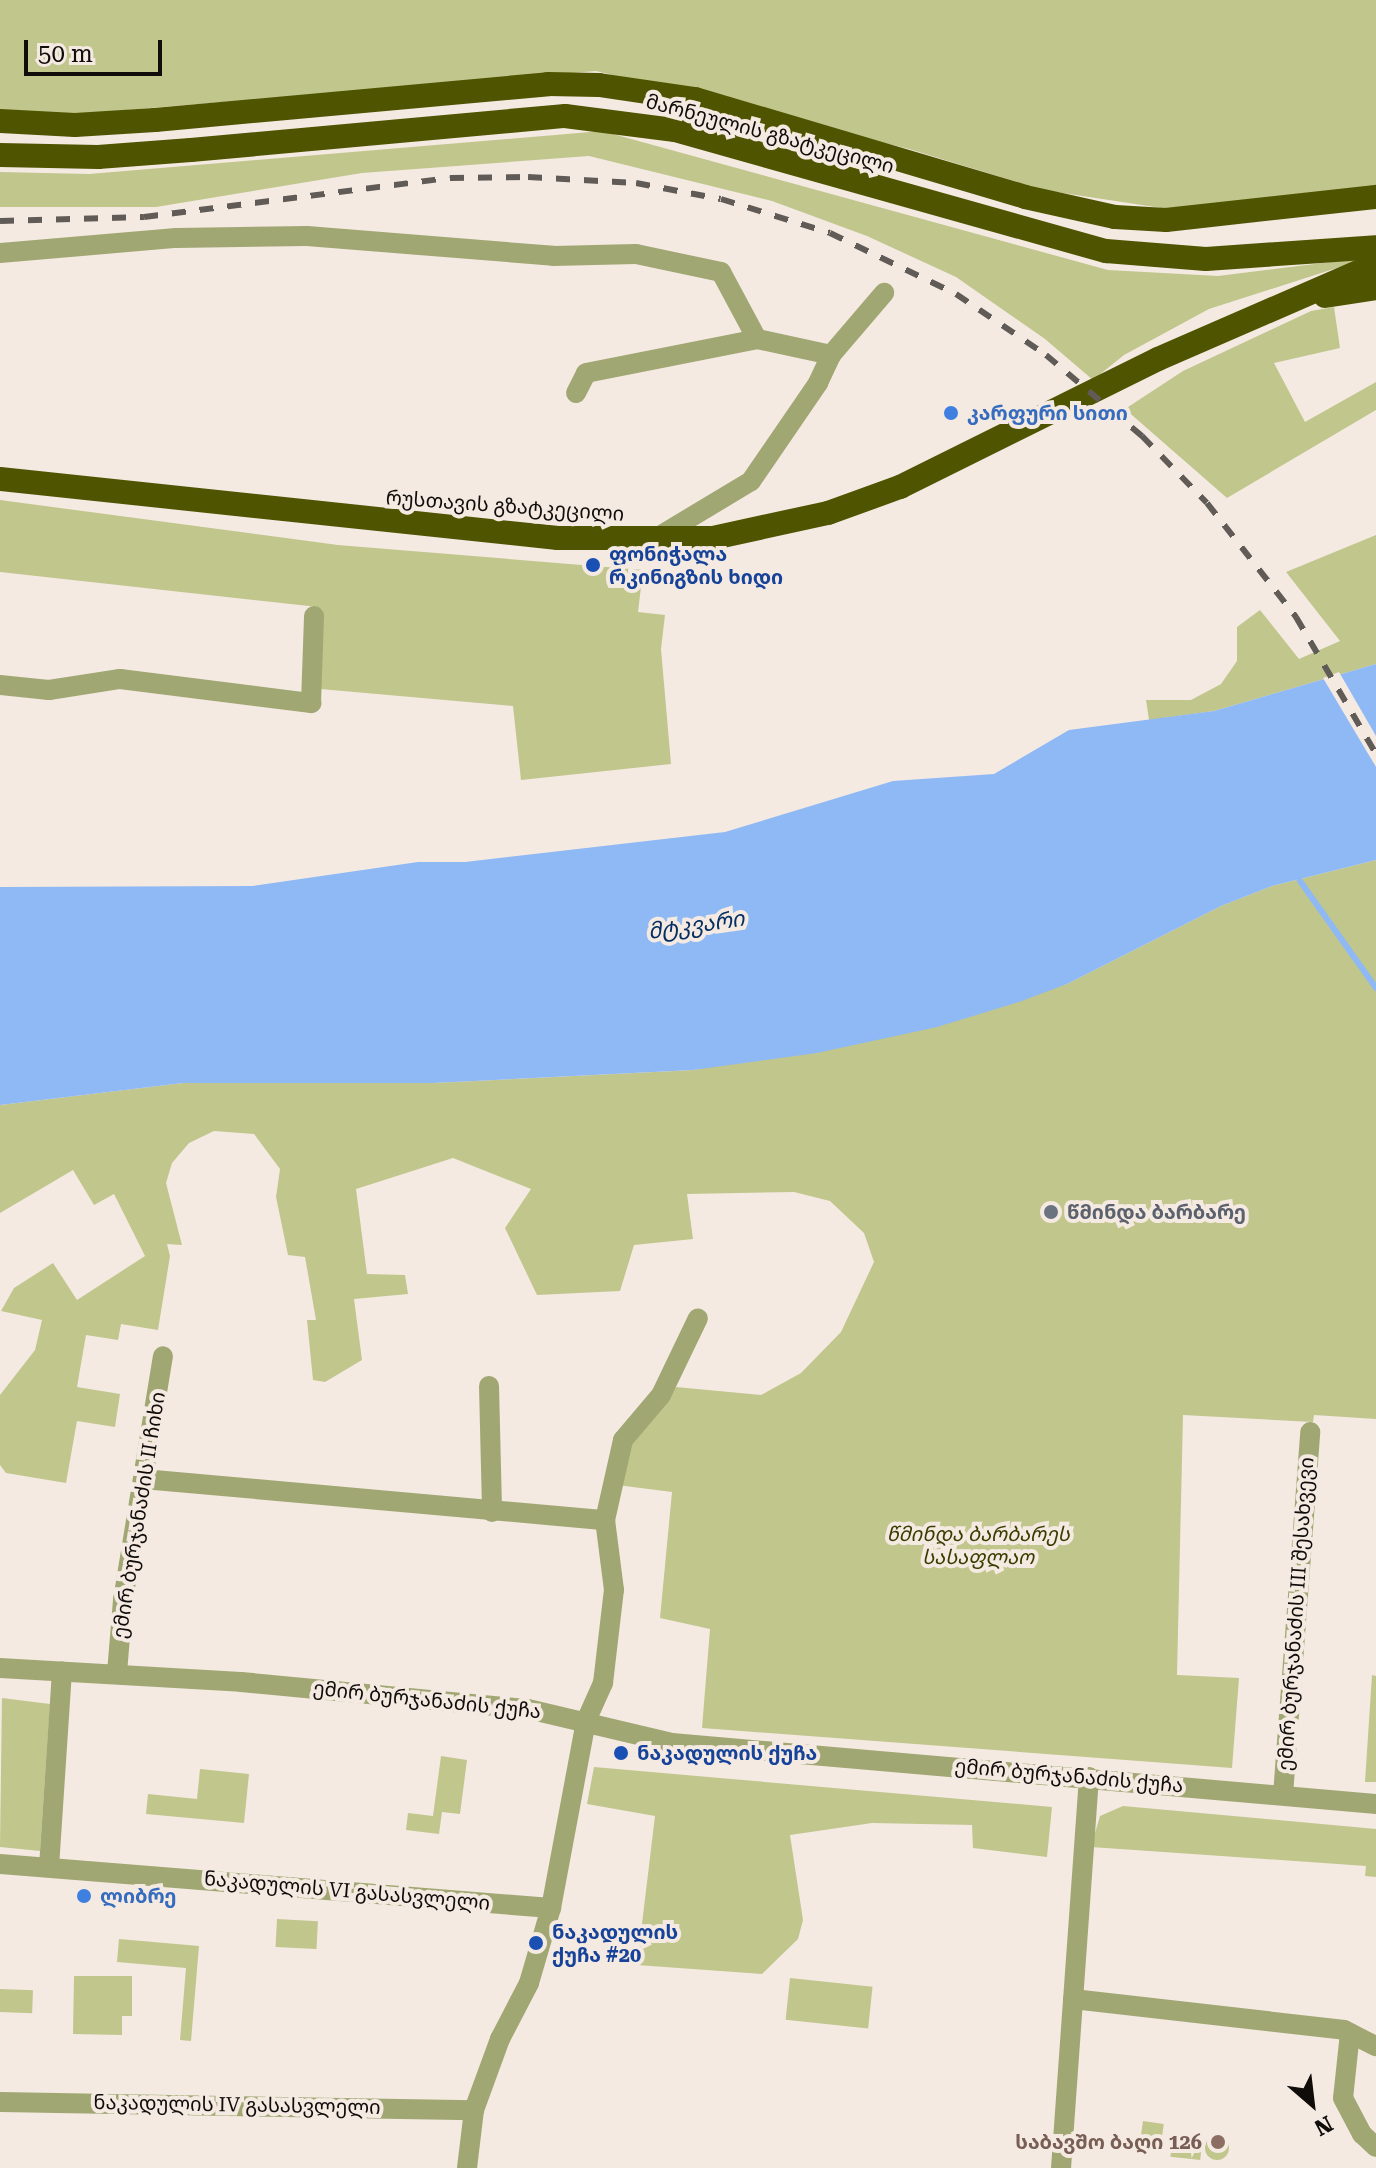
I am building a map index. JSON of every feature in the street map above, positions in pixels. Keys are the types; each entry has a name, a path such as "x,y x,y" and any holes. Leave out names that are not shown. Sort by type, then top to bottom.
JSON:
{"highway":[{"name":"მარნეულის გზატკეცილი","path":"0,121 75,125 548,84 599,85 695,99 1025,197 1115,217 1166,220 1376,197"},
{"name":"მარნეულის გზატკეცილი","path":"0,155 176,151 565,116 675,130 1106,251 1206,259 1376,247"},
{"name":"რუსთავის გზატკეცილი","path":"0,479 281,512 558,538 653,540 760,530 900,487 1158,359 1376,264"},
{"name":"რუსთავის გზატკეცილი","path":"1295,301 1376,288"}],"street":[{"path":"0,253 176,238 307,236 553,256 636,254 721,272 757,339"},
{"path":"653,540 751,481 818,383 831,355 884,293"},
{"path":"576,393 586,373 757,339 831,355"},
{"path":"0,685 49,690 120,679 311,703 314,616"},
{"path":"467,2168 474,2110 500,2039 529,1983 551,1908 586,1721 603,1683 614,1590 605,1520 626,1432 661,1395 698,1318"},
{"name":"ემირ ბურჯანაძის II ჩიხი","path":"117,1673 123,1600 163,1356"},
{"path":"489,1386 492,1512"},
{"name":"ემირ ბურჯანაძის III შესახვევი","path":"1283,1795 1310,1432"},
{"path":"143,1479 605,1520"},
{"name":"ემირ ბურჯანაძის ქუჩა","path":"0,1668 117,1673 528,1709 672,1743 1376,1804"},
{"path":"49,1867 62,1671"},
{"path":"1061,2168 1089,1777"},
{"name":"ნაკადულის VI გასასვლელი","path":"0,1864 551,1908"},
{"path":"1073,1999 1350,2033 1376,2046"},
{"path":"1350,2033 1343,2098 1362,2134 1376,2147"},
{"name":"ნაკადულის IV გასასვლელი","path":"0,2102 474,2110"}],"green space":[{"path":"0,0 1376,0 1376,187 1168,209 1043,190 909,149 596,71 42,117 0,111"},
{"path":"602,131 1108,270 1218,276 1371,257 1209,309 1124,355 1093,380 1045,339 956,277 867,236 772,201 589,156 362,173 156,207 0,207 0,172 89,174"},
{"path":"1334,307 1340,348 1274,363 1305,422 1376,382 1376,410 1227,498 1125,409 1183,371 1311,311"},
{"path":"0,500 338,545 643,570 638,612 665,615 661,649 671,764 521,780 513,706 309,688 318,607 0,572"},
{"path":"1376,535 1376,664 1214,711 1149,720 1146,700 1191,700 1221,684 1237,661 1237,627 1260,610 1299,659 1340,641 1286,572"},
{"name":"წმინდა ბარბარეს სასაფლაო","path":"1376,860 1376,1419 1314,1415 1313,1422 1183,1415 1177,1675 1239,1678 1232,1768 702,1728 710,1629 660,1618 672,1492 617,1485 631,1446 676,1387 761,1395 801,1373 841,1332 874,1262 864,1233 830,1201 794,1192 687,1194 693,1239 634,1245 620,1291 537,1295 505,1228 531,1189 453,1158 356,1189 367,1274 405,1275 408,1294 354,1299 362,1360 325,1382 313,1380 307,1320 316,1320 305,1257 288,1255 276,1197 280,1169 254,1134 214,1131 189,1143 172,1163 166,1183 182,1245 167,1244 170,1256 158,1330 121,1324 118,1340 86,1335 77,1387 120,1394 115,1427 77,1421 66,1483 6,1473 0,1465 0,1395 35,1350 42,1320 1,1311 14,1288 53,1263 77,1300 145,1256 114,1194 94,1205 73,1170 0,1213 0,1105 183,1083 433,1083 694,1070 1067,984 1221,906 1272,886"},
{"path":"1372,1675 1376,1676 1376,1782 1365,1782"},
{"path":"2,1698 50,1704 40,1851 0,1847"},
{"path":"441,1756 467,1760 460,1814 442,1812 439,1834 406,1830 408,1813 433,1816"},
{"path":"594,1767 1052,1807 1047,1857 973,1848 972,1825 872,1823 790,1835 803,1920 798,1939 762,1974 637,1965 655,1816 587,1804"},
{"path":"200,1769 249,1774 244,1823 146,1814 148,1794 197,1799"},
{"path":"1123,1806 1376,1829 1376,1877 1365,1876 1366,1866 1091,1847 1100,1816"},
{"path":"277,1919 318,1921 316,1949 276,1947"},
{"path":"119,1939 199,1946 191,2041 180,2040 186,1968 117,1962"},
{"path":"74,1976 132,1976 132,2016 122,2016 122,2035 73,2034"},
{"path":"790,1978 873,1987 868,2028 786,2020"},
{"path":"0,1989 33,1990 32,2013 0,2012"},
{"path":"1143,2121 1164,2124 1160,2153 1139,2150"},
{"path":"1173,2132 1203,2135 1200,2160 1170,2157"},
{"path":"1217,2136 1226,2139 1229,2148 1226,2157 1217,2160 1208,2157 1205,2148 1208,2139"}],"water":[{"name":"მტკვარი","path":"1376,664 1376,860 1272,886 1221,906 1067,984 1019,1002 937,1027 817,1053 693,1070 433,1083 183,1083 0,1105 0,887 253,886 418,862 465,862 725,832 893,781 994,774 1069,730 1214,711"}],"pier":[{"path":"1339,672 1376,736 1376,767 1323,678"}],"waterway":[{"path":"1300,881 1376,988"}],"railway":[{"path":"0,221 144,217 450,178 528,177 636,183 721,199 830,233 956,294 1046,355 1142,436 1207,503 1296,617 1376,754"}],"place":[{"name":"კარფური სითი","path":"951,413"},
{"name":"ფონიჭალა რკინიგზის ხიდი","path":"593,565"},
{"name":"წმინდა ბარბარე","path":"1051,1212"},
{"name":"ნაკადულის ქუჩა","path":"621,1753"},
{"name":"ლიბრე","path":"84,1896"},
{"name":"ნაკადულის ქუჩა #20","path":"536,1943"},
{"name":"საბავშო ბაღი 126","path":"1218,2142"}]}
